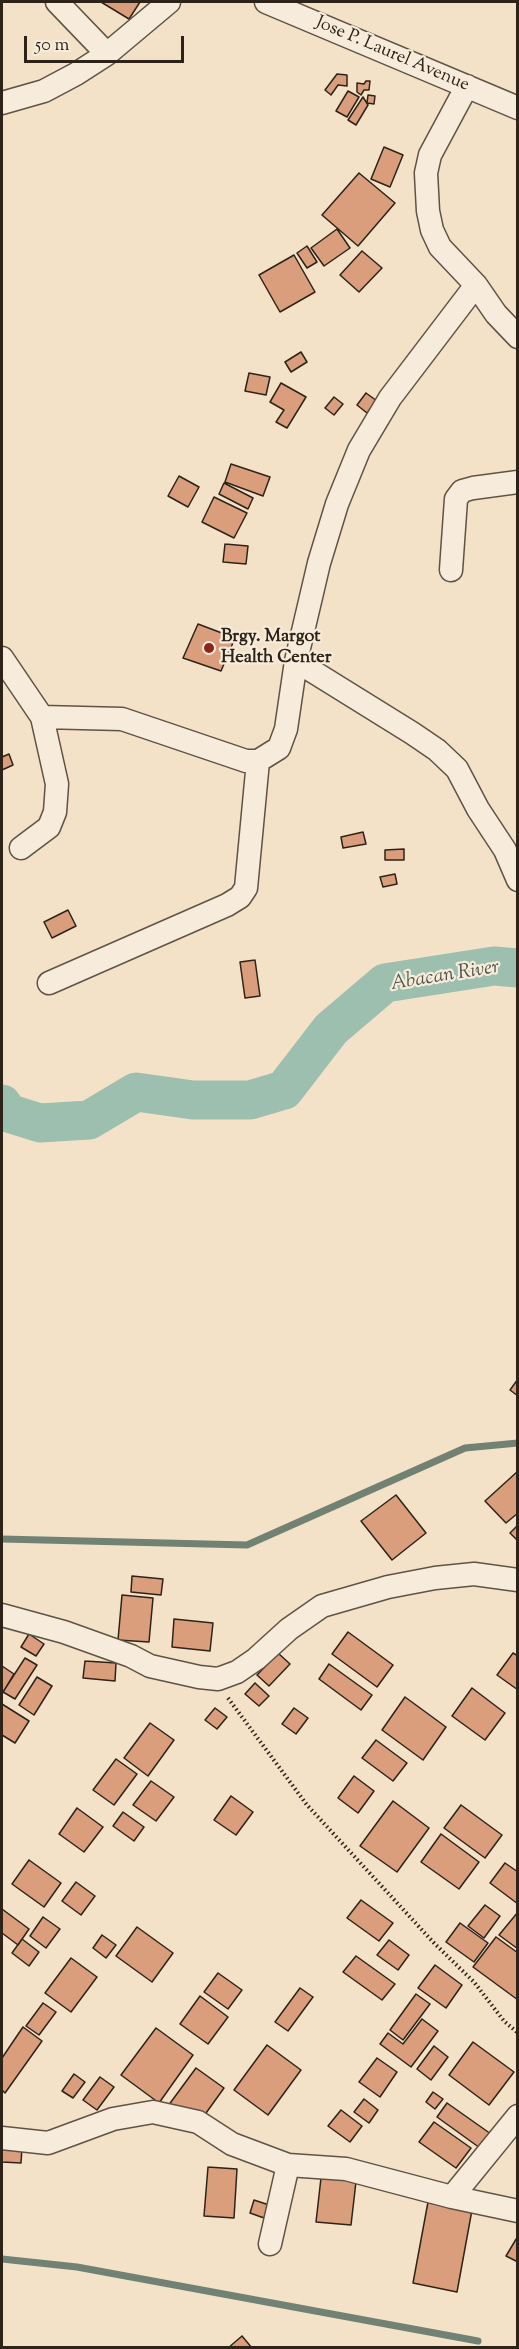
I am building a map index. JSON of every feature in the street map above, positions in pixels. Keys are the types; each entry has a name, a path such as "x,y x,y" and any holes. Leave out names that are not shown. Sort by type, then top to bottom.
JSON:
{"street":[{"path":"57,2 107,54"},
{"path":"2,103 44,91 76,74 107,54 169,2"},
{"name":"Jose P. Laurel Avenue","path":"266,2 518,108"},
{"path":"467,86 430,155 426,173 426,189 432,230 449,260 476,285 495,314 518,337"},
{"path":"42,717 122,719 246,760 258,761 279,748 286,729 296,661 320,563 334,514 358,450 390,398 476,285"},
{"path":"451,570 456,499 462,491 518,482"},
{"path":"2,658 42,717 57,784 55,812 49,827 21,848"},
{"path":"296,661 412,733 437,750 457,769 478,809 505,849 518,880"},
{"path":"49,983 227,905 240,897 246,888 258,761"},
{"path":"2,1615 64,1632 131,1656 150,1666 218,1679 237,1672 256,1659 305,1617 322,1606 412,1582 453,1576 474,1574 518,1580"},
{"path":"2,2138 48,2143 113,2119 153,2112 198,2122 232,2144 288,2164 346,2169 452,2197 518,2211"},
{"path":"452,2197 518,2116"},
{"path":"270,2244 288,2164"}],"path":[{"path":"199,1677 223,1691 307,1805 434,1943 474,1982 504,2021 518,2033"}],"building":[{"path":"101,2 140,2 129,19"},
{"path":"337,74 347,75 347,86 338,85 331,95 325,90"},
{"path":"370,81 369,90 364,90 361,95 357,92 357,83 364,84"},
{"path":"348,91 359,97 347,117 336,111"},
{"path":"368,95 375,96 374,104 367,103"},
{"path":"363,97 368,105 356,125 348,120"},
{"path":"384,147 403,155 390,187 371,179"},
{"path":"359,173 395,203 358,246 322,215"},
{"path":"337,229 350,248 324,266 311,248"},
{"path":"307,246 317,262 307,268 297,253"},
{"path":"362,251 382,268 359,292 340,275"},
{"path":"294,255 315,292 280,312 259,275"},
{"path":"301,352 307,362 291,372 285,362"},
{"path":"249,373 270,377 266,395 245,391"},
{"path":"281,383 306,397 287,428 276,422 284,410 270,402"},
{"path":"366,393 377,401 367,413 357,405"},
{"path":"334,397 343,404 334,415 325,408"},
{"path":"231,464 270,477 263,496 225,482"},
{"path":"179,476 199,487 188,507 168,496"},
{"path":"224,483 253,498 248,509 219,494"},
{"path":"214,497 247,513 234,538 202,522"},
{"path":"225,544 248,546 246,564 223,562"},
{"name":"Brgy. Margot Health Center","path":"198,624 235,638 221,671 183,658"},
{"path":"9,754 13,765 2,770 2,757"},
{"path":"363,832 366,844 343,848 341,837"},
{"path":"404,849 404,860 385,860 385,850"},
{"path":"395,874 397,884 383,887 380,877"},
{"path":"68,910 76,926 52,938 44,922"},
{"path":"255,960 260,996 245,998 240,962"},
{"path":"518,1379 518,1396 510,1390"},
{"path":"518,1471 518,1513 506,1523 485,1501"},
{"path":"396,1495 426,1533 392,1560 361,1521"},
{"path":"518,1525 518,1541 510,1533"},
{"path":"132,1576 163,1579 161,1595 131,1592"},
{"path":"122,1595 153,1598 149,1642 118,1640"},
{"path":"174,1619 213,1623 210,1651 172,1647"},
{"path":"348,1632 393,1665 377,1687 332,1654"},
{"path":"29,1634 44,1644 36,1656 21,1647"},
{"path":"278,1653 290,1664 269,1686 257,1675"},
{"path":"513,1653 518,1656 518,1690 497,1675"},
{"path":"25,1658 37,1665 15,1699 3,1692"},
{"path":"85,1661 116,1663 115,1681 83,1678"},
{"path":"329,1664 372,1695 361,1710 319,1679"},
{"path":"2,1666 14,1674 2,1694"},
{"path":"37,1677 52,1686 34,1715 19,1705"},
{"path":"255,1683 269,1696 259,1706 245,1694"},
{"path":"472,1688 505,1713 485,1740 452,1716"},
{"path":"405,1697 446,1727 423,1760 382,1730"},
{"path":"2,1704 29,1721 15,1743 2,1735"},
{"path":"215,1708 227,1717 217,1729 205,1720"},
{"path":"294,1708 308,1718 296,1734 282,1724"},
{"path":"150,1723 174,1740 148,1776 124,1758"},
{"path":"376,1740 407,1763 393,1781 362,1758"},
{"path":"116,1759 137,1774 114,1805 93,1790"},
{"path":"354,1776 374,1791 358,1813 338,1798"},
{"path":"151,1781 174,1797 156,1821 133,1805"},
{"path":"231,1796 253,1812 236,1835 214,1820"},
{"path":"393,1801 429,1828 397,1872 360,1846"},
{"path":"461,1805 502,1835 485,1858 444,1828"},
{"path":"77,1808 103,1827 84,1852 59,1834"},
{"path":"123,1812 144,1827 134,1841 113,1826"},
{"path":"441,1834 479,1862 459,1889 421,1862"},
{"path":"29,1860 61,1883 44,1907 12,1884"},
{"path":"505,1863 518,1872 518,1904 490,1883"},
{"path":"76,1882 95,1896 81,1915 62,1901"},
{"path":"361,1900 393,1923 379,1941 347,1918"},
{"path":"485,1905 500,1916 484,1938 468,1926"},
{"path":"2,1909 29,1929 18,1945 2,1933"},
{"path":"518,1912 518,1949 499,1935"},
{"path":"43,1917 60,1929 46,1948 30,1936"},
{"path":"460,1923 488,1943 474,1962 446,1942"},
{"path":"137,1927 173,1953 152,1982 116,1956"},
{"path":"102,1935 116,1945 106,1958 93,1948"},
{"path":"496,1937 518,1953 518,2000 473,1967"},
{"path":"22,1939 39,1952 29,1966 12,1953"},
{"path":"389,1940 409,1955 398,1970 377,1955"},
{"path":"356,1956 395,1984 382,2000 343,1972"},
{"path":"71,1958 97,1977 71,2012 45,1993"},
{"path":"435,1965 462,1985 446,2008 418,1988"},
{"path":"218,1973 242,1990 228,2009 204,1992"},
{"path":"300,1988 313,1997 288,2031 275,2022"},
{"path":"416,1994 430,2004 403,2040 390,2030"},
{"path":"200,1996 228,2017 208,2044 180,2024"},
{"path":"43,2003 56,2012 39,2035 26,2026"},
{"path":"422,2019 438,2031 411,2067 380,2044 388,2033 403,2044"},
{"path":"23,2027 42,2041 5,2093 2,2090 2,2058"},
{"path":"156,2028 193,2055 159,2103 121,2075"},
{"path":"473,2042 514,2072 489,2105 449,2075"},
{"path":"267,2045 301,2070 268,2115 234,2090"},
{"path":"434,2046 448,2057 431,2080 417,2069"},
{"path":"377,2058 397,2072 380,2097 359,2082"},
{"path":"196,2068 224,2088 196,2127 168,2106"},
{"path":"74,2074 85,2082 73,2098 62,2091"},
{"path":"100,2077 114,2087 97,2110 83,2100"},
{"path":"433,2092 443,2099 435,2109 426,2102"},
{"path":"364,2099 378,2110 369,2123 354,2112"},
{"path":"447,2103 491,2134 480,2148 437,2117"},
{"path":"341,2110 362,2126 350,2142 328,2126"},
{"path":"434,2122 471,2148 456,2168 419,2142"},
{"path":"2,2146 22,2147 21,2163 2,2162"},
{"path":"208,2167 237,2169 234,2218 204,2216"},
{"path":"322,2169 357,2173 351,2225 316,2222"},
{"path":"254,2200 269,2205 264,2218 250,2213"},
{"path":"428,2202 472,2210 457,2292 413,2283"},
{"path":"518,2236 518,2262 506,2256"},
{"path":"242,2336 252,2348 228,2348"}],"waterway":[{"name":"Abacan River","path":"2,1104 8,1113 40,1123 89,1120 136,1092 193,1100 250,1100 284,1090 331,1029 385,983 494,966 518,968"},
{"name":"Abacan River","path":"2,1111 8,1113"},
{"path":"2,1539 247,1545 465,1448 518,1443"},
{"path":"2,2259 77,2267 478,2341"}],"place":[{"name":"Brgy. Margot Health Center","path":"209,648"}]}
